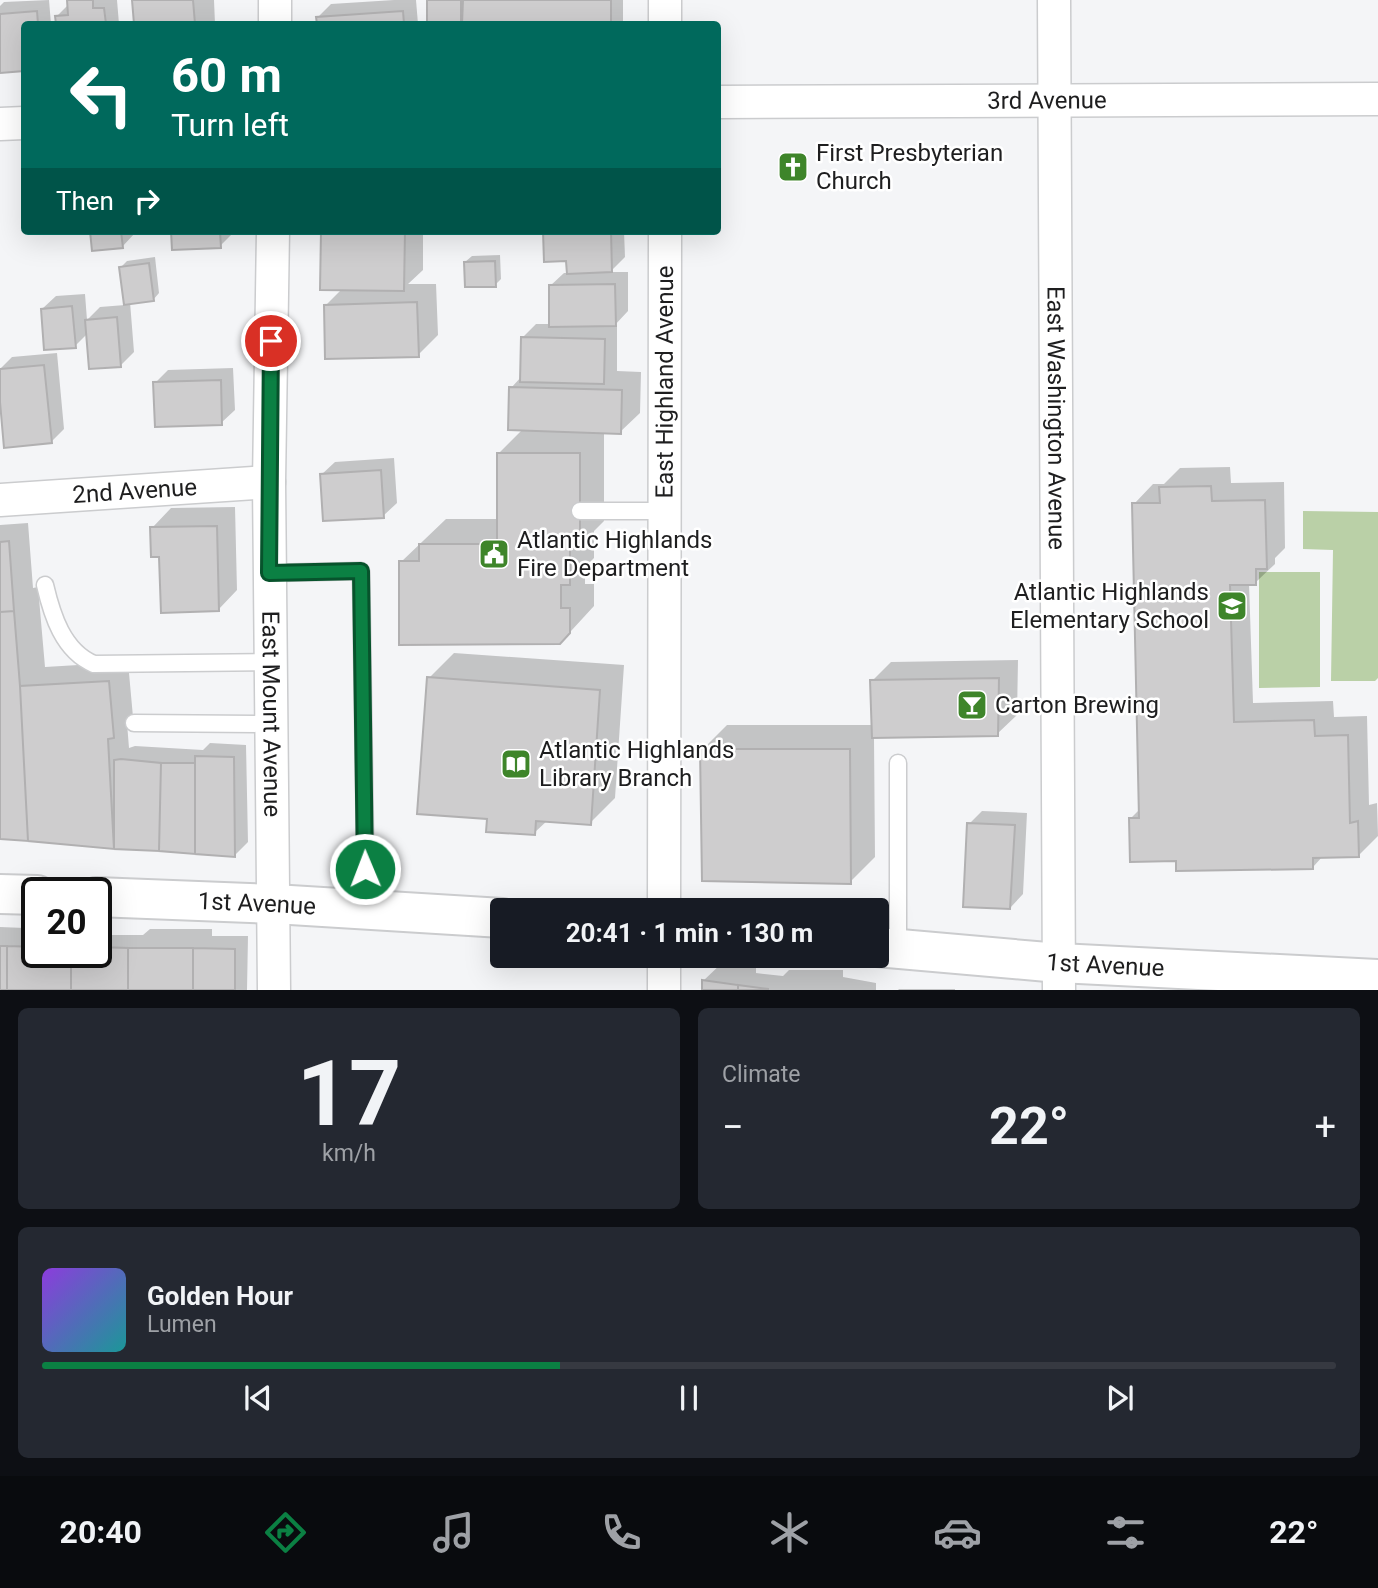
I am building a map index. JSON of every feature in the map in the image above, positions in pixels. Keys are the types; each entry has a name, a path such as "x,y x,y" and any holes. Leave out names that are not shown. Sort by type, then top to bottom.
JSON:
{"street":[{"path":"275,0 275,21"},
{"path":"665,0 665,21"},
{"name":"East Washington Avenue","path":"1054,0 1059,976"},
{"name":"3rd Avenue","path":"721,102 1378,99"},
{"path":"0,124 21,123"},
{"name":"East Mount Avenue","path":"273,235 269,573 274,989"},
{"name":"East Highland Avenue","path":"664,898 665,235"},
{"name":"2nd Avenue","path":"0,500 269,482"},
{"path":"0,894 21,895"},
{"name":"1st Avenue","path":"112,898 490,917"},
{"name":"1st Avenue","path":"889,948 1059,976 1378,979"},
{"path":"664,968 664,989"}],"lane":[{"path":"580,511 664,511"},
{"path":"269,573 361,571 366,910"},
{"path":"45,585 54,615 68,642 84,660 94,664 271,662"},
{"path":"134,723 272,724"},
{"path":"889,914 898,763"}],"green space":[{"path":"1303,511 1378,512 1378,678 1375,681 1331,681 1333,550 1303,549"},
{"path":"1259,572 1320,572 1320,687 1259,688"}],"building":[{"path":"67,0 93,0 93,8 104,8 106,21 56,21 55,16 68,15"},
{"path":"132,0 193,0 195,21 134,21"},
{"path":"427,0 461,0 461,21 427,21"},
{"path":"463,0 611,0 611,21 462,21"},
{"path":"37,11 38,21 21,21 21,71 0,73 0,14"},
{"path":"403,11 404,21 317,21 316,17"},
{"path":"90,235 121,235 123,248 92,251"},
{"path":"171,235 220,235 221,248 172,250"},
{"path":"321,235 405,235 404,291 320,290"},
{"path":"543,235 611,235 612,272 567,274 566,261 544,262"},
{"path":"495,261 496,287 465,287 464,262"},
{"path":"149,263 154,301 124,305 119,267"},
{"path":"615,284 616,326 549,327 549,285"},
{"path":"417,302 419,357 325,359 324,305"},
{"path":"72,306 76,348 44,350 41,309"},
{"path":"117,317 121,367 89,369 85,320"},
{"path":"521,337 605,339 604,384 520,382"},
{"path":"44,365 52,443 4,448 0,369"},
{"path":"221,380 222,425 155,427 153,382"},
{"path":"509,387 622,390 621,434 508,430"},
{"name":"Atlantic Highlands Fire Department","path":"497,453 580,453 580,548 570,548 570,585 561,585 561,608 570,608 570,633 560,644 399,645 399,561 419,561 419,544 497,544"},
{"path":"381,470 384,518 323,521 320,474"},
{"path":"1211,486 1212,501 1265,500 1267,569 1256,569 1256,585 1230,585 1234,722 1314,720 1315,736 1348,735 1350,823 1358,821 1359,857 1313,858 1313,869 1176,871 1176,861 1130,862 1129,818 1139,818 1132,503 1160,503 1159,487"},
{"path":"217,526 219,611 161,613 159,557 151,557 150,527"},
{"path":"9,541 14,611 0,612 0,542"},
{"path":"14,611 28,841 0,839 0,612"},
{"path":"427,677 600,690 591,825 536,821 535,835 486,832 487,819 417,814"},
{"path":"999,678 998,736 872,738 870,680"},
{"path":"109,681 114,738 108,739 114,849 28,841 20,686"},
{"path":"700,749 850,749 851,884 702,881"},
{"path":"195,756 234,757 235,857 195,854"},
{"path":"114,760 161,763 159,851 114,849"},
{"path":"161,763 195,763 195,854 159,851"},
{"path":"967,823 1015,825 1010,909 963,907"},
{"path":"0,946 7,946 7,990 0,990"},
{"path":"7,946 21,946 21,968 71,968 71,990 7,990"},
{"path":"112,948 128,948 128,990 71,990 71,968 112,968"},
{"path":"128,948 193,948 193,990 128,990"},
{"path":"193,948 235,949 235,990 193,990"},
{"path":"702,980 738,985 738,990 702,990"},
{"path":"738,985 768,989 768,990 738,990"}],"place":[{"name":"First Presbyterian Church","path":"793,167"},
{"name":"Atlantic Highlands Fire Department","path":"494,554"},
{"name":"Atlantic Highlands Elementary School","path":"1232,606"},
{"name":"Carton Brewing","path":"972,705"},
{"name":"Atlantic Highlands Library Branch","path":"516,764"}],"route":[{"path":"271,341 269,573 361,571 365,869"}]}
